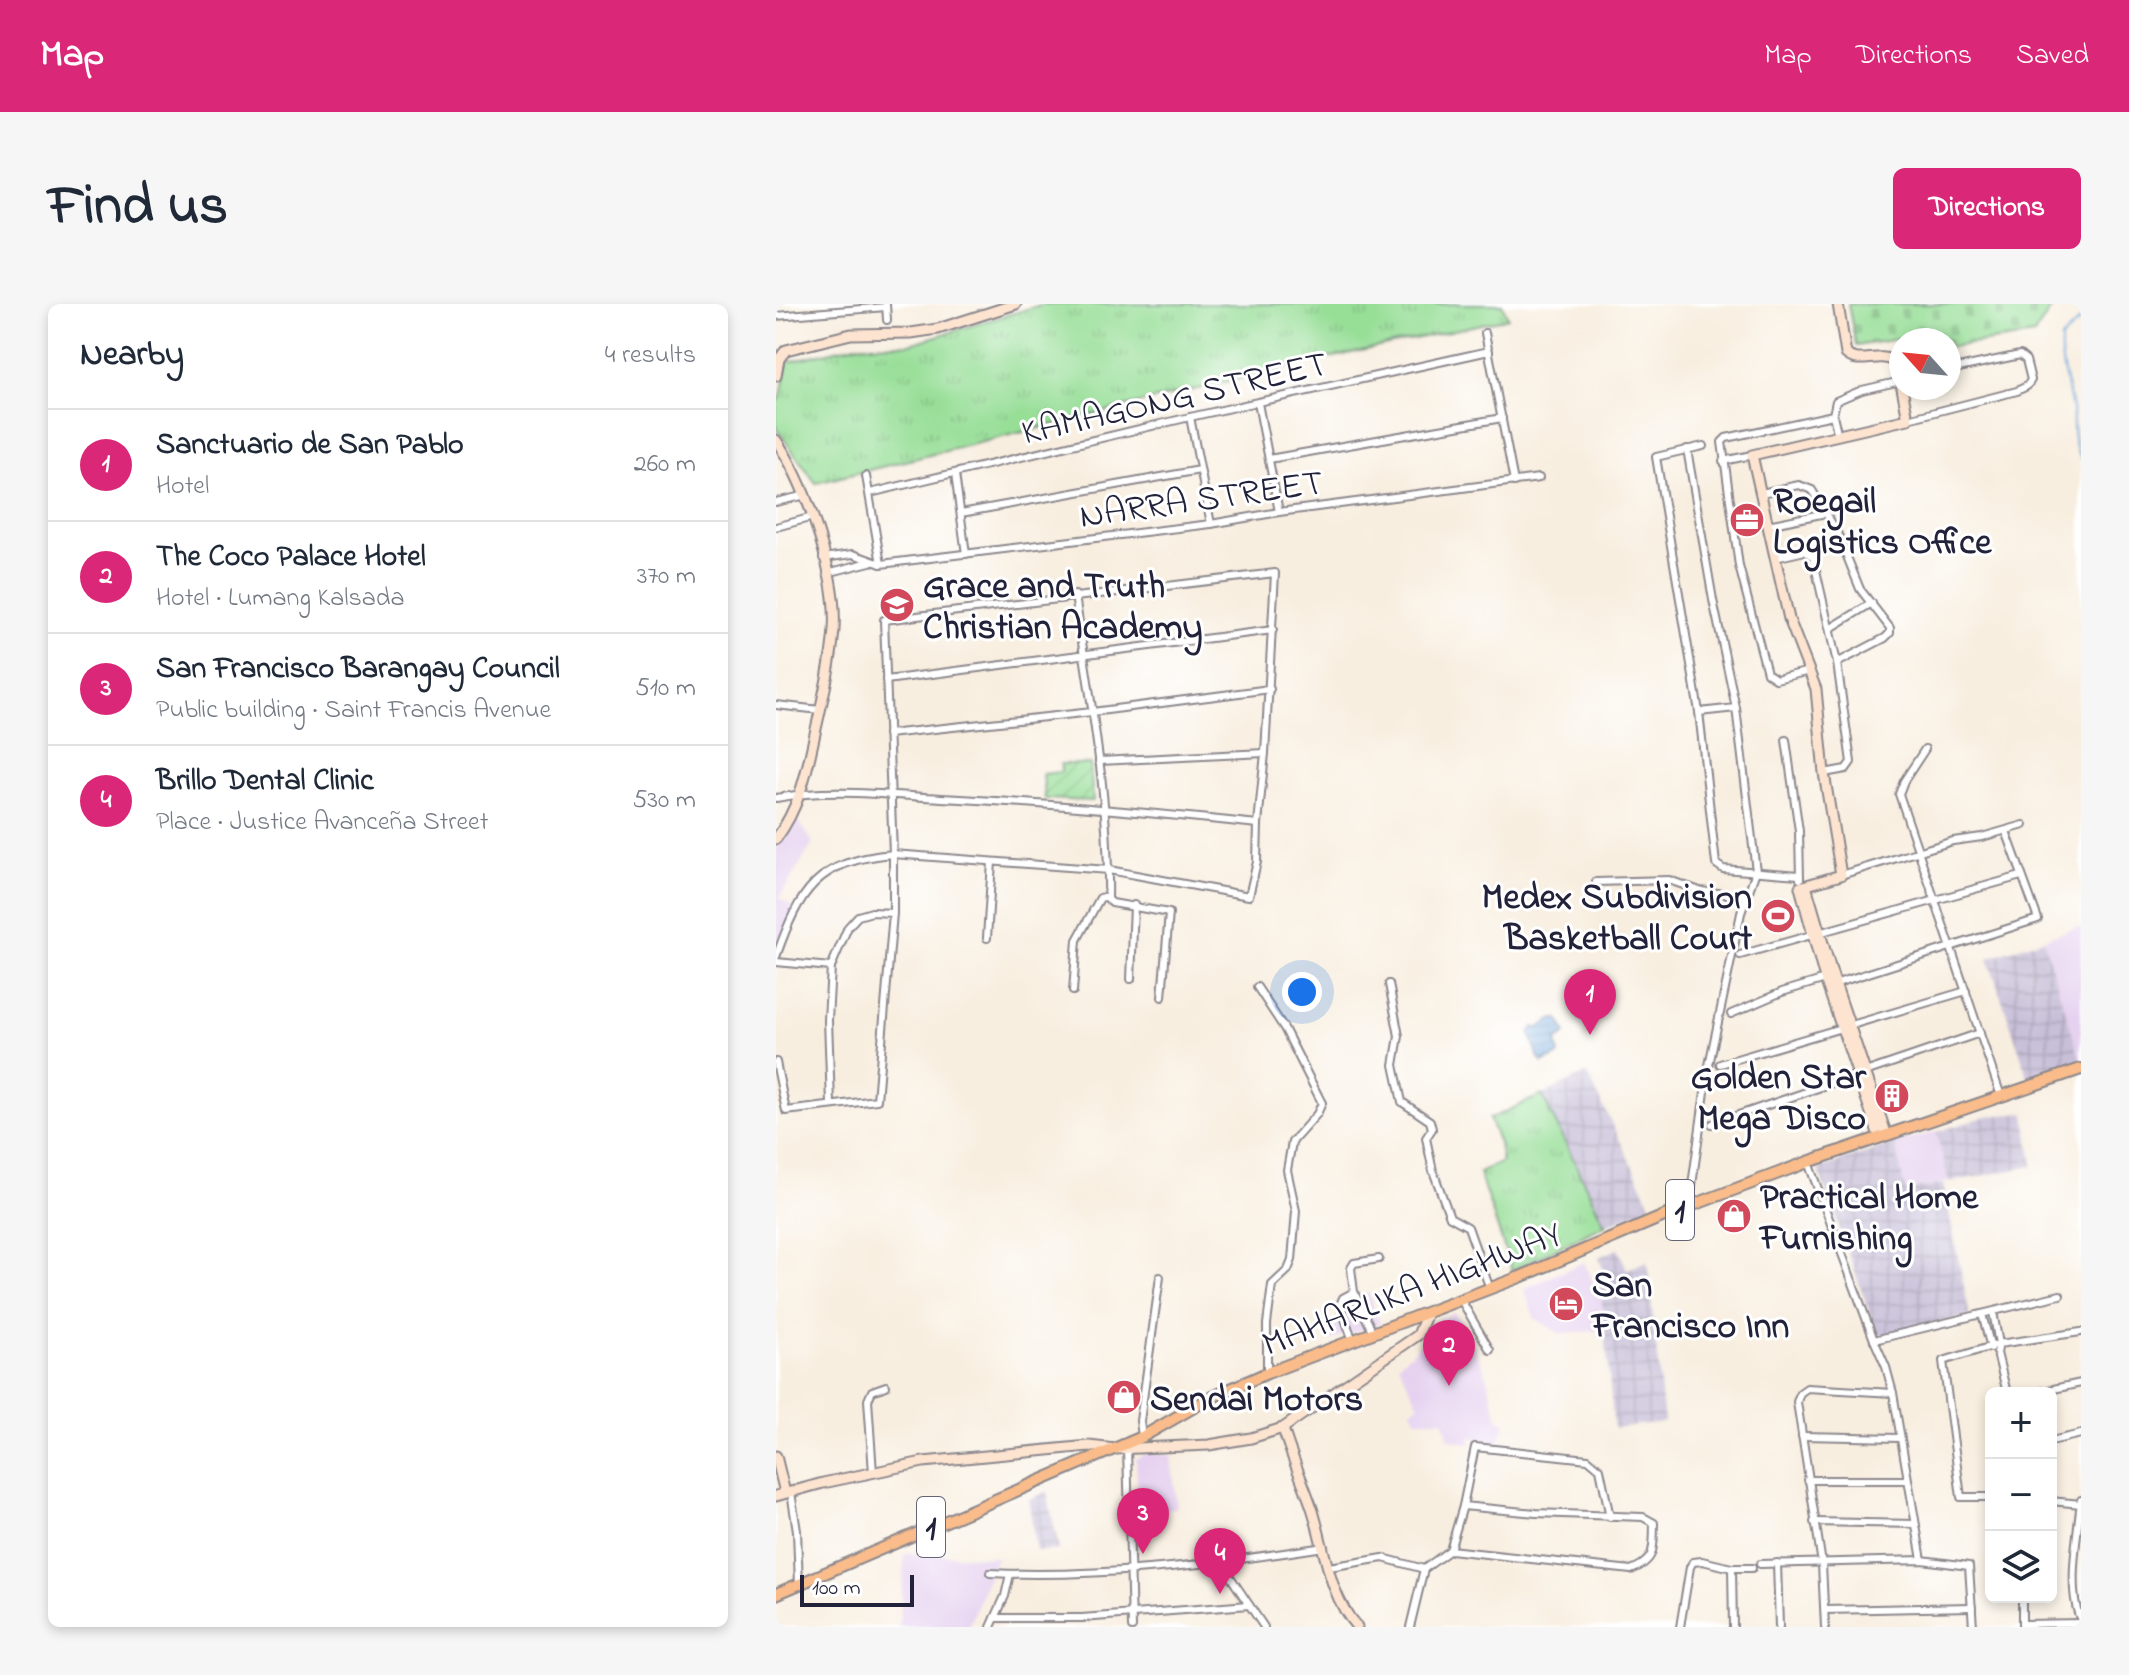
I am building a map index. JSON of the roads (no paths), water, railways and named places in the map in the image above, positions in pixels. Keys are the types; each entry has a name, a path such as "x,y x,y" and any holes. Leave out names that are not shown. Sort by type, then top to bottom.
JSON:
{"main road":[{"name":"MAHARLIKA HIGHWAY","path":"776,1594 1142,1437 1208,1399 1267,1373 1490,1289 1808,1162 2081,1069"}],"street":[{"path":"776,376 779,359 786,350 851,334 911,333 938,329 1016,304"},
{"path":"1838,304 1846,354 1856,360 1889,357"},
{"path":"776,316 886,305 887,320"},
{"path":"1485,333 1514,482"},
{"name":"KAMAGONG STREET","path":"870,493 1190,417 1489,351"},
{"path":"1723,461 2017,391 2031,380 2026,360 2020,355 1961,367"},
{"path":"1838,436 1833,415 1834,406 1842,397 1889,386"},
{"path":"1904,400 1908,419"},
{"path":"1258,403 1279,512"},
{"path":"1810,671 1776,679 1767,673 1739,566 1722,442 1726,438 1833,415"},
{"path":"1190,417 1211,524"},
{"path":"1269,459 1502,418"},
{"path":"776,440 791,462 813,517 827,573 834,628 808,775 787,825 776,839"},
{"path":"1703,446 1656,457 1699,712 1716,864 1723,869 1756,871 1801,882 1841,875 1953,841 2024,825"},
{"path":"1687,449 1713,600 1736,708 1756,871 1745,896 1708,1070 1689,1207"},
{"path":"1752,455 1789,619 1816,689 1824,773 1841,875"},
{"path":"961,513 1200,470"},
{"path":"955,474 966,554"},
{"path":"866,476 881,564"},
{"name":"NARRA STREET","path":"823,558 853,554 881,564 1211,524 1279,512 1539,478"},
{"path":"1761,493 1807,486 1812,490 1837,532 1860,589 1890,628 1890,633 1869,648 1837,663"},
{"path":"776,502 806,495"},
{"path":"1768,525 1826,513"},
{"path":"776,527 813,517"},
{"path":"1775,558 1809,552 1831,628 1851,762 1846,769 1824,773"},
{"name":"NARRA STREET","path":"827,573 870,562"},
{"path":"776,1062 786,1111 877,1100 893,913 893,854 884,620 1275,573 1257,862 1249,896 1109,870 893,854 860,857 826,872 805,894 792,915 776,959 831,967"},
{"path":"1075,595 1099,761 1109,870 1108,896 1112,903 1169,913 1162,997"},
{"path":"1831,628 1872,603"},
{"path":"886,680 1273,630"},
{"path":"888,734 1270,689"},
{"path":"776,705 820,710"},
{"path":"1699,712 1736,708"},
{"path":"1786,740 1799,831 1801,882 1830,981 1883,1134"},
{"path":"1925,749 1899,794 2001,1096"},
{"path":"1099,761 1265,753"},
{"path":"776,798 799,794 890,795 1103,808 1258,824"},
{"path":"1731,1014 1782,992 1952,947 2038,919 2006,831"},
{"path":"987,938 992,862"},
{"path":"1740,955 2021,876"},
{"path":"1596,882 1669,880 1700,891 1745,896"},
{"path":"1073,991 1077,940 1100,898 1108,896"},
{"path":"1131,979 1134,905"},
{"path":"831,1104 828,1020 831,967 848,927 858,916 872,912 893,913"},
{"path":"1389,984 1399,1036 1394,1065 1402,1102 1430,1121 1432,1129 1426,1138 1433,1171 1450,1217 1468,1227 1490,1289"},
{"path":"1257,987 1284,1028 1322,1103 1317,1114 1292,1142 1287,1170 1296,1211 1292,1260 1288,1270 1272,1285 1267,1324 1267,1373"},
{"path":"1720,1064 1966,991"},
{"path":"1712,1124 1980,1033"},
{"path":"1808,1162 1886,1367 1922,1560"},
{"path":"1373,1333 1354,1292 1351,1268 1354,1263 1379,1259"},
{"path":"1142,1437 1140,1421 1160,1277"},
{"path":"1353,1341 1340,1305 1343,1298 1354,1292"},
{"path":"1874,1340 2060,1295"},
{"path":"1461,1300 1490,1350"},
{"path":"1993,1312 1999,1344 1997,1353 2006,1387"},
{"path":"784,1493 923,1462 1089,1446 1115,1449 1209,1445 1251,1438 1283,1428 1418,1335 1427,1313"},
{"path":"1982,1314 1989,1346 1997,1353"},
{"path":"1985,1497 1961,1497 1943,1361 1989,1346 2081,1332"},
{"path":"2057,1388 2081,1383"},
{"path":"873,1473 868,1400 872,1391 886,1386"},
{"path":"1825,1627 1822,1564 1797,1402 1800,1393 1807,1388 1893,1393"},
{"path":"1283,1428 1345,1614 1357,1627"},
{"path":"2057,1440 2081,1434"},
{"path":"1802,1436 1900,1438"},
{"path":"1410,1627 1424,1569 1450,1550 1475,1447 1588,1459 1600,1469 1610,1517"},
{"path":"1127,1448 1132,1627"},
{"path":"776,1456 797,1531 799,1585"},
{"path":"1808,1480 1907,1480"},
{"path":"2022,1603 2022,1625 2081,1621 2075,1609 2075,1579 2081,1503 2057,1501"},
{"path":"1450,1550 1631,1570 1646,1564 1653,1553 1654,1523 1643,1517 1536,1513 1463,1506"},
{"path":"1814,1522 1915,1524"},
{"path":"990,1573 1221,1563 1324,1547"},
{"path":"1329,1567 1383,1558 1424,1569"},
{"path":"1760,1564 1922,1560 1969,1566 1973,1627"},
{"path":"1680,1627 1693,1562 1752,1568"},
{"path":"1221,1563 1264,1627"},
{"path":"1777,1563 1779,1627"},
{"path":"1732,1568 1733,1627"},
{"path":"991,1627 1010,1574"},
{"path":"995,1618 1082,1618 1249,1605"},
{"path":"1825,1610 1972,1607"},
{"path":"1048,1627 1052,1618"},
{"path":"1082,1618 1082,1627"}],"water":[{"path":"1559,1019 1566,1034 1556,1041 1559,1055 1543,1063 1530,1033 1534,1027 1538,1028"}],"waterway":[{"path":"2081,320 2061,339 2074,440 2081,458"}],"place":[{"name":"Roegail Logistics Office","path":"1747,520"},
{"name":"Grace and Truth Christian Academy","path":"897,605"},
{"name":"Medex Subdivision Basketball Court","path":"1778,916"},
{"name":"Sanctuario de San Pablo","path":"1590,1035"},
{"name":"Golden Star Mega Disco","path":"1892,1096"},
{"name":"Practical Home Furnishing","path":"1734,1216"},
{"name":"San Francisco Inn","path":"1566,1304"},
{"name":"The Coco Palace Hotel","path":"1449,1386"},
{"name":"Sendai Motors","path":"1124,1397"},
{"name":"San Francisco Barangay Council","path":"1143,1554"},
{"name":"Brillo Dental Clinic","path":"1220,1594"}]}
